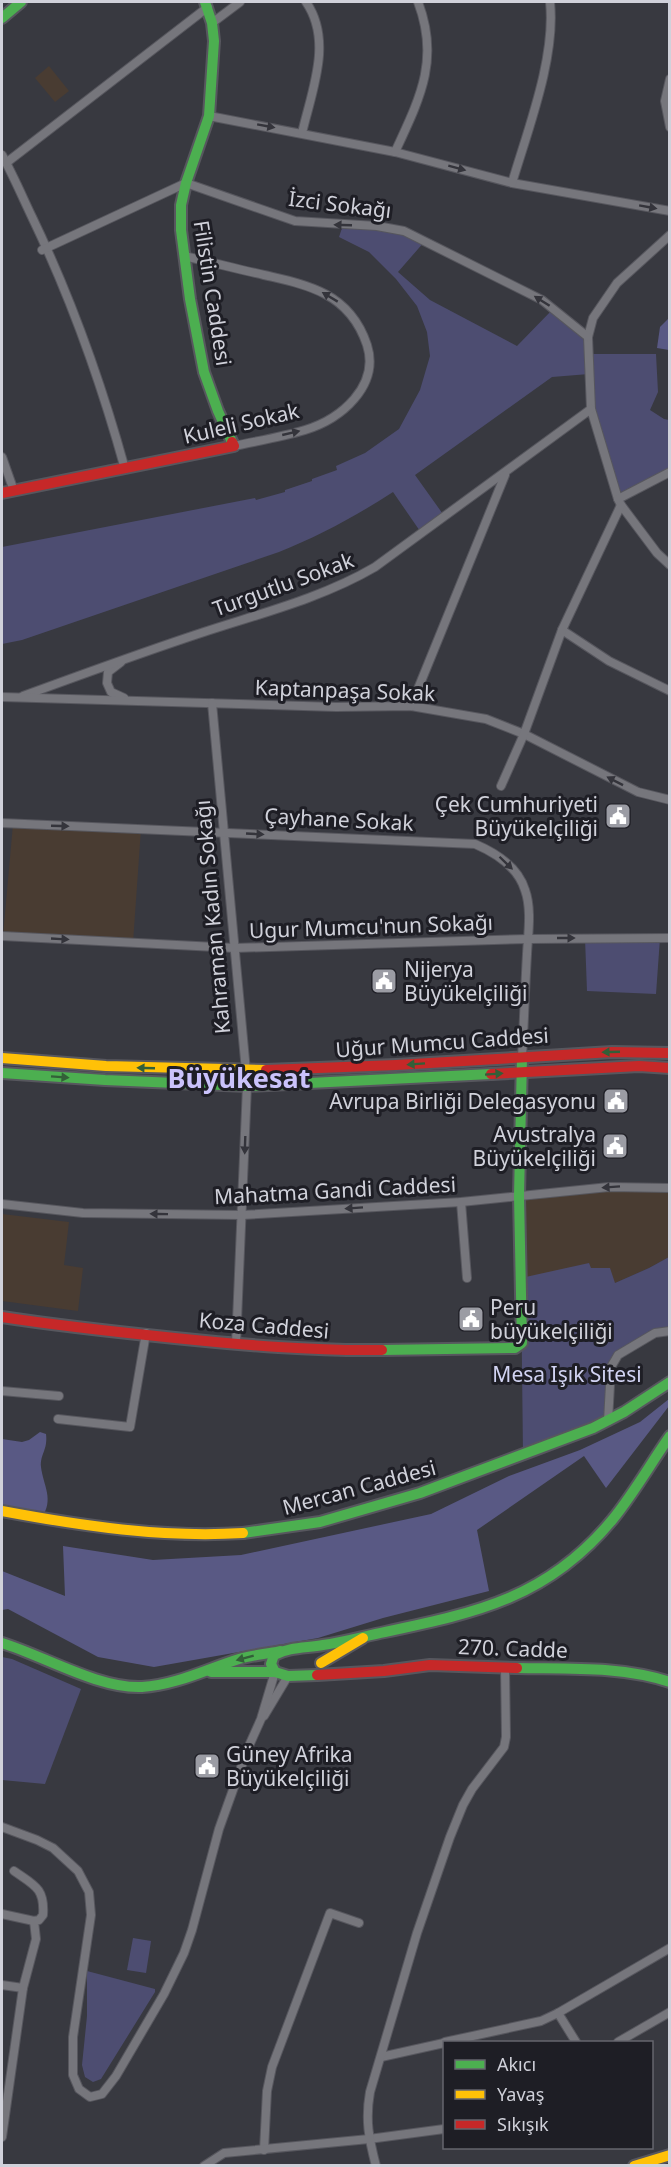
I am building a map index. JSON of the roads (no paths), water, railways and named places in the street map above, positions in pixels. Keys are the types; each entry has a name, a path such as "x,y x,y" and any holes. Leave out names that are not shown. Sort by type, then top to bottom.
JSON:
{"street":[{"path":"2,18 21,2"},
{"path":"212,23 240,2"},
{"path":"302,133 321,50 313,13 306,2"},
{"path":"395,152 410,120 429,59 426,22 418,2"},
{"path":"512,183 539,89 550,40 550,2"},
{"path":"125,469 106,399 84,338 4,159 207,4"},
{"name":"Filistin Caddesi","path":"207,4 212,23 214,59 209,116 186,183 181,205 181,230 204,372 234,446"},
{"path":"669,79 665,101 669,127"},
{"path":"209,116 395,152 512,183 669,211"},
{"path":"44,249 186,183"},
{"name":"İzci Sokağı","path":"186,183 295,221 377,226 404,231 542,300 588,337"},
{"path":"669,235 617,283 593,318 588,337 591,409 620,502 657,553 669,565"},
{"name":"Kuleli Sokak","path":"2,493 307,429 345,410 364,387 370,367 368,347 359,325 345,307 324,293 299,283 184,256"},
{"name":"Turgutlu Sokak","path":"18,698 133,655 347,584 375,567 591,409"},
{"path":"2,457 14,490"},
{"path":"501,786 524,734 562,630 620,502 669,472"},
{"path":"411,706 505,473"},
{"path":"562,630 609,661 669,691"},
{"path":"133,655 108,672 107,683 111,692 121,698 134,700"},
{"name":"Kaptanpaşa Sokak","path":"2,697 411,706 486,719 524,734 638,792 669,800"},
{"name":"Kahraman Kadın Sokağı","path":"212,703 247,1086 236,1344"},
{"name":"Çayhane Sokak","path":"2,823 476,844 492,851 507,863 518,876 525,890 528,915 519,1196 522,1343"},
{"name":"Ugur Mumcu'nun Sokağı","path":"2,936 235,948 528,939 669,938"},
{"name":"Uğur Mumcu Caddesi","path":"2,1058 106,1066 246,1071 386,1066 612,1052 669,1053"},
{"name":"Uğur Mumcu Caddesi","path":"2,1073 247,1086 320,1084 610,1067 669,1068"},
{"name":"Mahatma Gandi Caddesi","path":"2,1204 83,1213 242,1215 461,1202 609,1187 669,1188"},
{"path":"461,1202 467,1278"},
{"name":"Koza Caddesi","path":"2,1317 59,1326 329,1351 515,1348 522,1343"},
{"path":"608,1421 611,1367 614,1360 618,1355 655,1333 669,1330"},
{"path":"58,1419 130,1428 146,1333"},
{"name":"Mercan Caddesi","path":"2,1511 147,1532 218,1535 278,1529 330,1520 406,1498 608,1421 669,1382"},
{"path":"2,1391 59,1396"},
{"name":"270. Cadde","path":"2,1643 112,1684 142,1686 163,1684 208,1672 240,1659 311,1647 461,1615 504,1601 533,1588 556,1573 583,1550 613,1519 669,1436"},
{"path":"307,1675 316,1670 321,1663 366,1636"},
{"path":"311,1647 317,1652 321,1663"},
{"path":"261,1719 275,1672 271,1660 284,1650"},
{"path":"335,1654 333,1661 337,1668 355,1673"},
{"name":"270. Cadde","path":"208,1672 275,1672 288,1676 384,1671 430,1665 610,1670 645,1674 669,1682"},
{"path":"376,2166 369,2139 367,2112 381,2057 417,1933 450,1837 472,1789 504,1747 506,1737 505,1668"},
{"path":"2,1827 53,1848 78,1871 89,1892 91,1915 73,2037 73,2075 79,2089 90,2097 102,2094 116,2076 164,1995 184,1953 219,1829 248,1748 261,1719 288,1676"},
{"path":"2,1914 34,1921 43,1915 42,1895 37,1886 14,1871"},
{"path":"264,2150 266,2103 272,2067 330,1913 359,1923"},
{"path":"2,2137 24,1988 36,1939 34,1921"},
{"path":"454,2041 541,2021 669,1948"},
{"path":"2,1985 24,1988"},
{"path":"621,2041 669,2012"},
{"path":"558,2013 575,2041"},
{"path":"381,2057 443,2043"},
{"path":"204,2166 225,2153 369,2139 443,2128"},
{"path":"634,2166 669,2155"}],"place":[{"name":"Çek Cumhuriyeti Büyükelçiliği","path":"618,816"},
{"name":"Nijerya Büyükelçiliği","path":"384,981"},
{"name":"Avrupa Birliği Delegasyonu","path":"616,1101"},
{"name":"Avustralya Büyükelçiliği","path":"615,1146"},
{"name":"Peru büyükelçiliği","path":"471,1319"},
{"name":"Güney Afrika Büyükelçiliği","path":"207,1766"}],"district":[{"name":"Büyükesat","path":"239,1077"}],"park label":[{"name":"Mesa Işık Sitesi","path":"567,1374"}]}
